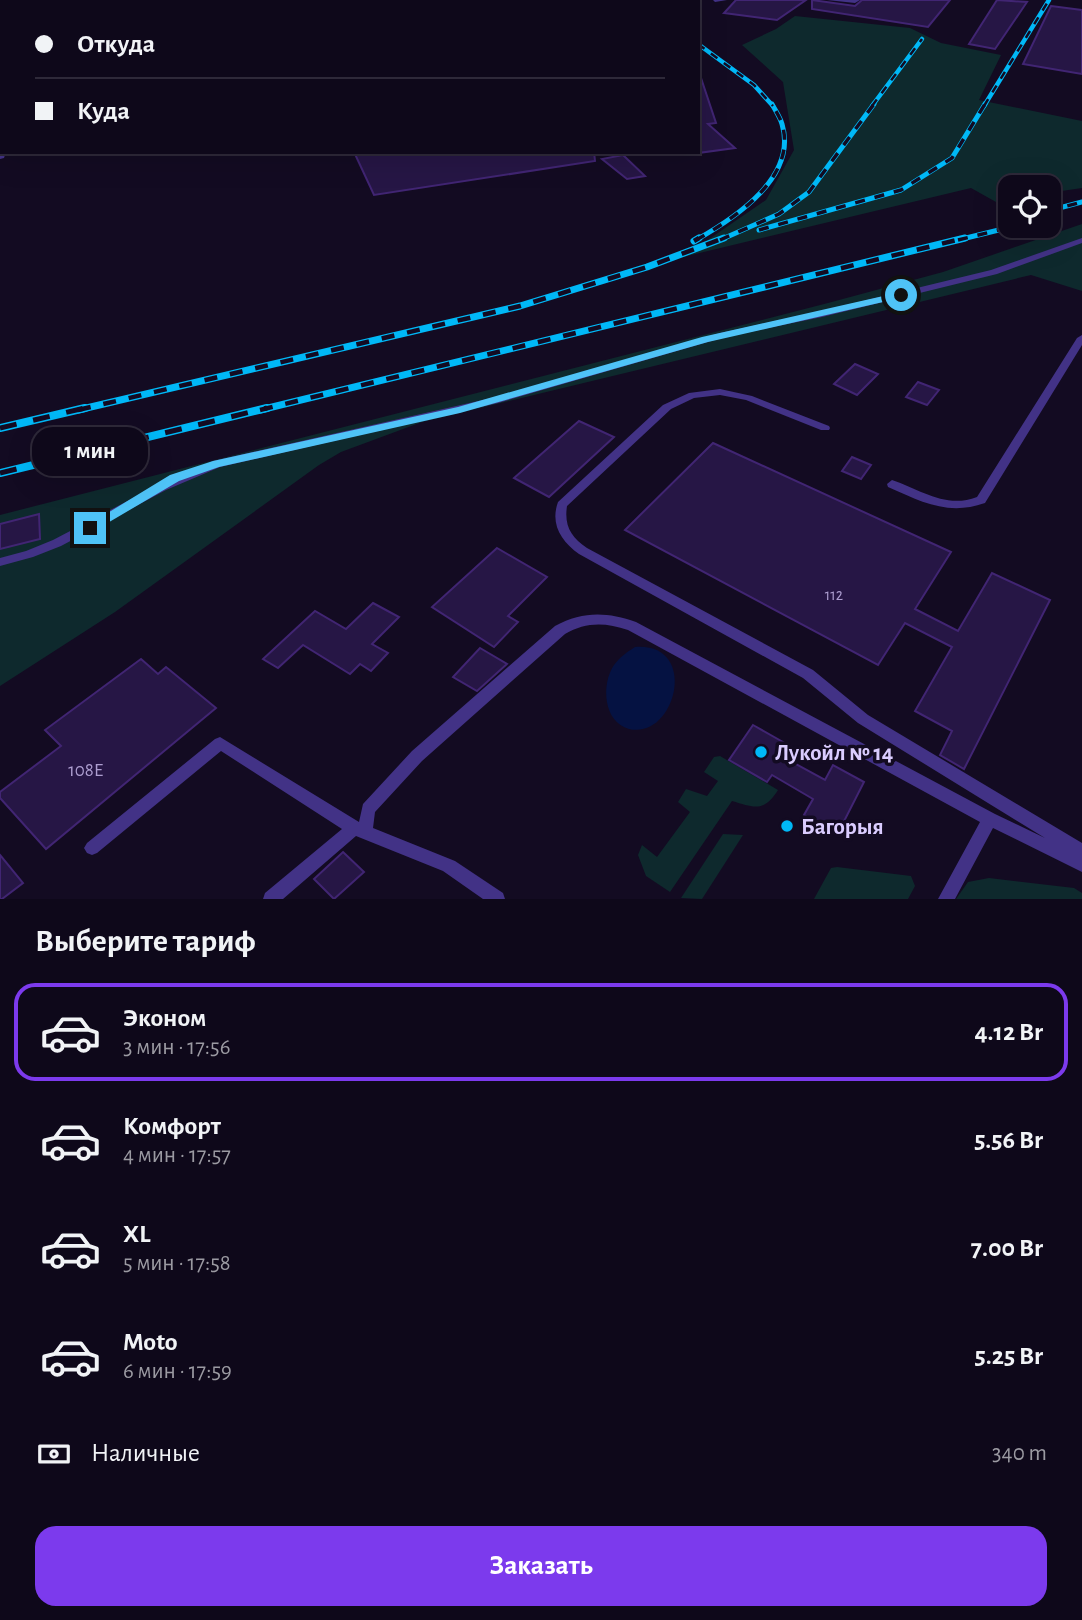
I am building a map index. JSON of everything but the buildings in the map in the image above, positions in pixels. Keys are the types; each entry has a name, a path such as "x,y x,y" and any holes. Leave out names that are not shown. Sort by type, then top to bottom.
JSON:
{"lane":[{"path":"715,1 724,0"},
{"path":"829,0 858,0"},
{"path":"0,562 64,540 175,478 217,464 498,400 688,344 994,272 1082,240"},
{"path":"892,484 941,504 963,506 981,499 1082,338"},
{"path":"825,428 742,396 720,392 692,395 667,407 562,505 561,528 566,537 583,551 808,674 863,719 1082,852"},
{"path":"271,899 359,830 368,810 416,756 570,624 595,618 621,621 990,819 1082,864"},
{"path":"92,848 219,743 359,830 449,866 497,899"},
{"path":"946,899 990,819"}],"green space":[{"path":"795,16 910,28 941,43 1001,55 979,100 1082,121 1082,188 1061,191 1061,175 998,175 998,202 971,188 683,257 766,200 794,150 783,82 742,45 776,29"},
{"path":"1082,224 1082,291 1031,275 422,422 341,452 319,465 115,612 0,686 0,515 828,303 943,272 1041,238 1061,238 1061,231"},
{"path":"720,756 778,790 763,805 732,801 670,892 646,876 638,855 642,845 657,857 690,812 678,802 686,789 707,796 718,781 704,772 714,757"},
{"path":"723,834 743,835 702,899 681,898"},
{"path":"831,868 911,876 915,886 908,899 814,899"},
{"path":"989,878 1074,888 1082,893 1082,899 956,899 968,882"}],"shaded area":[{"path":"635,647 655,650 668,659 674,674 674,690 669,707 659,720 645,728 629,729 620,725 609,711 606,692 614,665"}],"railway":[{"path":"984,106 1049,0"},
{"path":"872,106 922,39"},
{"path":"700,45 754,85 773,106"},
{"path":"696,240 745,208 772,178 781,161 784,143 782,124 772,104"},
{"path":"720,240 779,214 809,192 874,104"},
{"path":"759,230 901,190 952,158 985,104"},
{"path":"1061,208 1082,202"},
{"path":"958,240 998,230"},
{"path":"694,241 699,238"},
{"path":"78,410 520,306 647,267 724,238"},
{"path":"260,410 965,238"},
{"path":"0,428 85,408"},
{"path":"0,473 267,408"}],"place":[{"name":"Лукойл № 14","path":"761,752"},
{"name":"Багорыя","path":"787,826"}],"route":[{"path":"90,528 175,478 217,464 460,410 723,335 901,295"}]}
